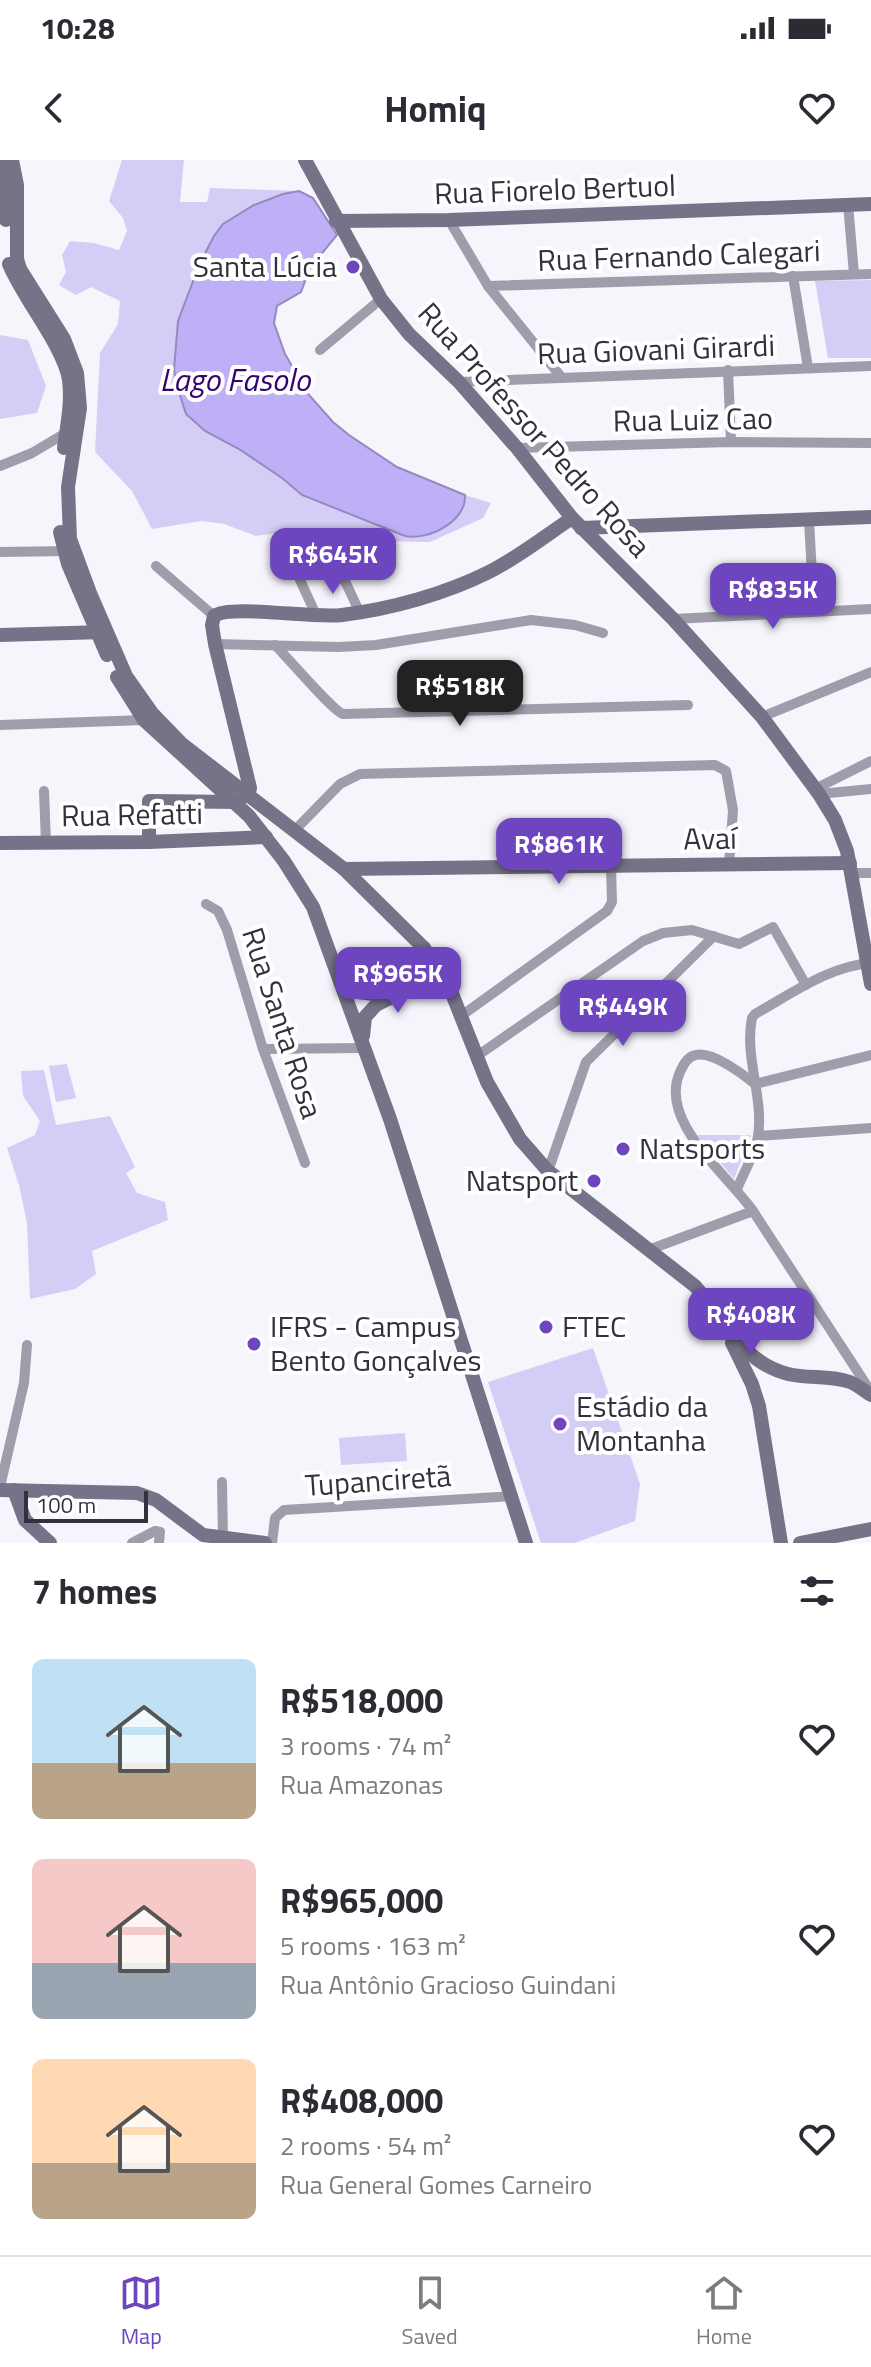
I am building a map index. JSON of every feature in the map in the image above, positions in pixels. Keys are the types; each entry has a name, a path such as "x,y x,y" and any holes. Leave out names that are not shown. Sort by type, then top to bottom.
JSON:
{"main road":[{"path":"1,160 6,176 9,264 66,367 72,430"},
{"path":"12,160 17,185 17,259 20,269 64,339 80,390 72,430 68,487 69,551 122,687 144,720 242,798 294,831 365,886 424,948 449,986 487,1082 513,1128 548,1171 651,1249 709,1302 752,1384 763,1425 781,1543"},
{"name":"Rua Professor Pedro Rosa","path":"305,160 381,299 409,334 459,382 577,523 673,619 762,717 817,791 835,820 851,868 871,984"},
{"name":"Rua Fiorelo Bertuol","path":"336,221 449,220 871,204"},
{"path":"149,842 149,801 242,798 250,788 215,644 214,616 230,611 317,617 360,613 464,583 577,523 871,517"},
{"path":"0,635 102,632"},
{"path":"102,632 126,676 152,713 242,798 313,907 390,1119 526,1543"},
{"path":"284,861 284,845 294,831"},
{"name":"Rua Refatti","path":"0,843 266,837"},
{"name":"Avaí","path":"344,869 734,864 851,868"},
{"path":"365,886 367,875 379,868"},
{"path":"334,960 358,992 370,995 418,970 424,961 424,948"},
{"path":"363,1046 365,1017 376,1005 424,981 449,986"},
{"path":"723,1325 752,1357 774,1369 801,1376 836,1379 871,1394"},
{"path":"752,1384 761,1372 774,1369"},
{"path":"5,1489 147,1495 196,1532 215,1540 265,1543"},
{"path":"5,1489 25,1520 50,1543"},
{"path":"800,1543 871,1529"}],"street":[{"path":"848,204 854,274"},
{"path":"449,220 488,286 562,378"},
{"name":"Rua Fernando Calegari","path":"488,286 871,274"},
{"path":"793,276 808,368"},
{"path":"320,350 381,299"},
{"name":"Rua Giovani Girardi","path":"459,382 871,366"},
{"path":"728,370 731,442"},
{"path":"0,466 32,453 72,430"},
{"name":"Rua Luiz Cao","path":"517,448 731,442 871,443"},
{"path":"809,520 814,611"},
{"path":"0,552 69,551"},
{"path":"289,556 317,617"},
{"path":"337,564 360,613"},
{"path":"156,566 214,616"},
{"path":"673,619 871,609"},
{"path":"215,644 376,645 531,620 575,625 603,633"},
{"path":"275,645 334,711 343,714 688,705"},
{"path":"762,717 871,672"},
{"path":"0,725 144,720"},
{"path":"817,791 871,761"},
{"path":"294,831 340,784 360,774 715,765 726,771 732,796 734,864"},
{"path":"817,791 871,789"},
{"path":"44,791 46,843"},
{"path":"461,1016 607,911 612,902 611,867"},
{"path":"851,868 871,873"},
{"name":"Rua Santa Rosa","path":"206,904 218,911 227,930 263,1049 305,1163"},
{"path":"477,1056 643,941 663,933 685,930 731,943 746,942 773,927 806,985"},
{"path":"548,1171 586,1062 714,936"},
{"path":"737,1189 758,1136 751,1056 752,1018 806,985 848,966 869,964"},
{"path":"263,1049 363,1046"},
{"path":"755,1084 735,1068 700,1054 693,1055 684,1063 676,1082 676,1105 684,1127 753,1211 871,1394"},
{"path":"755,1084 871,1055"},
{"path":"758,1136 871,1128"},
{"path":"651,1249 753,1211"},
{"path":"5,1489 24,1383 27,1345"},
{"path":"836,1379 853,1373 854,1365"},
{"path":"215,1540 222,1482"},
{"name":"Tupanciretã","path":"272,1543 275,1518 284,1510 513,1496"},
{"path":"132,1543 158,1531 159,1543"}],"shaded area":[{"path":"122,160 184,160 180,202 207,202 210,188 299,191 254,205 223,224 200,263 178,321 174,370 205,431 239,449 302,495 392,530 446,526 463,509 465,495 491,503 483,518 430,542 371,541 297,530 256,536 224,524 201,521 152,529 132,491 95,452 100,353 118,324 120,301 91,287 76,295 59,285 66,272 62,255 70,241 119,250 127,231 123,218 109,201"},
{"path":"871,280 871,358 828,358 815,281"},
{"path":"0,335 28,340 46,386 37,413 0,419"},
{"path":"67,1064 76,1098 56,1102 49,1066"},
{"path":"44,1070 56,1125 110,1116 135,1167 126,1173 137,1193 165,1202 168,1220 92,1251 96,1274 75,1289 30,1299 27,1223 7,1148 35,1135 40,1121 23,1096 21,1071"},
{"path":"697,1135 751,1135 734,1179"},
{"name":"Estádio da Montanha","path":"593,1348 640,1484 635,1521 575,1543 541,1543 488,1382"},
{"path":"405,1433 407,1461 341,1465 339,1438"}],"water":[{"name":"Lago Fasolo","path":"299,191 313,198 337,235 310,268 301,292 277,306 274,323 285,354 309,395 349,435 397,467 465,495 460,513 435,532 405,536 302,495 239,449 205,431 186,414 174,370 178,321 200,263 223,224 254,205"}],"place":[{"name":"Santa Lúcia","path":"353,267"},
{"name":"Natsports","path":"623,1149"},
{"name":"Natsport","path":"594,1181"},
{"name":"FTEC","path":"546,1327"},
{"name":"IFRS - Campus Bento Gonçalves","path":"254,1344"},
{"name":"Estádio da Montanha","path":"560,1424"}]}
